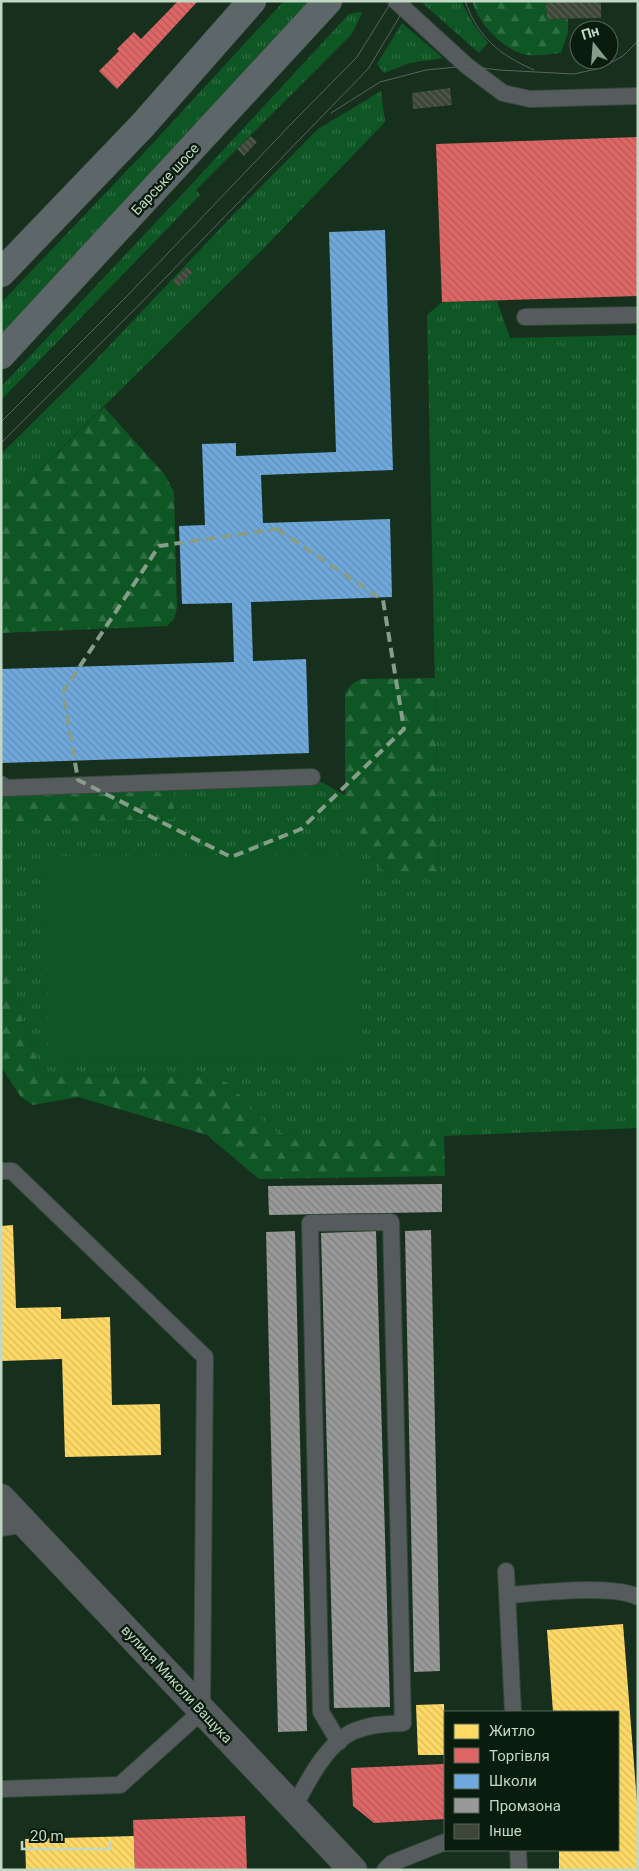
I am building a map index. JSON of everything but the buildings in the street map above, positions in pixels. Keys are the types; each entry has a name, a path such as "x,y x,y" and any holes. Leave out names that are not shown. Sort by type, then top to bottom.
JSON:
{"highway":[{"path":"1,274 142,126 252,1"},
{"name":"Барське шосе","path":"1,355 328,1"}],"street":[{"name":"вулиця Миколи Ващука","path":"1,1498 14,1526 202,1711 353,1870"}],"lane":[{"path":"396,1 467,66 503,93 530,99 638,96"},
{"path":"525,317 638,315"},
{"path":"1,784 5,788 312,777"},
{"path":"1,1171 12,1171 205,1357 202,1711 120,1785 1,1789"},
{"path":"294,1806 322,1759 339,1742 355,1730 379,1724 403,1723 391,1222 310,1223 321,1712 339,1742"},
{"path":"506,1571 513,1711"},
{"path":"508,1595 599,1590 630,1594 638,1597"},
{"path":"385,1870 392,1863 444,1842"},
{"path":"518,1851 519,1870"}],"highlighted area":[{"path":"277,529 383,600 404,729 301,829 231,857 78,780 63,692 159,546"}],"green space":[{"path":"284,1 314,1 1,337 1,303 153,143"},
{"path":"420,1 461,1 474,25 488,43 479,53"},
{"path":"472,1 546,1 547,19 568,19 568,32 561,53 522,54 505,45 485,25"},
{"path":"362,13 352,34 196,190 200,195 1,400 1,387 349,14"},
{"path":"402,23 443,58 410,63 384,73 377,64"},
{"path":"381,91 385,122 265,247 1,508 1,454 93,363 232,216 318,129"},
{"path":"497,301 510,338 638,335 638,1128 444,1136 295,1136 277,1132 194,1076 49,1075 40,1068 1,961 1,824 174,818 174,782 312,777 345,795 385,871 400,874 439,874 427,315 442,302"},
{"path":"104,407 165,475 174,492 177,608 174,619 167,626 1,633 1,508"},
{"path":"435,678 439,874 400,874 385,871 373,864 345,795 345,693 352,684 360,679"},
{"path":"174,782 174,819 1,824 1,784"},
{"path":"358,855 358,1063 48,1064 47,856"},
{"path":"1,961 40,1068 49,1075 212,1077 228,1083 277,1132 295,1136 444,1136 445,1176 259,1179 207,1135 78,1097 33,1105 21,1097 1,1067"}],"tram line":[{"path":"1,422 127,296 357,57 392,1"},
{"path":"1,443 136,308 368,69 409,1"},
{"path":"465,1 476,25 492,44 511,58 534,70"},
{"path":"331,113 380,82 426,70 467,66 499,70 574,74 601,68 623,56 638,41"}]}
